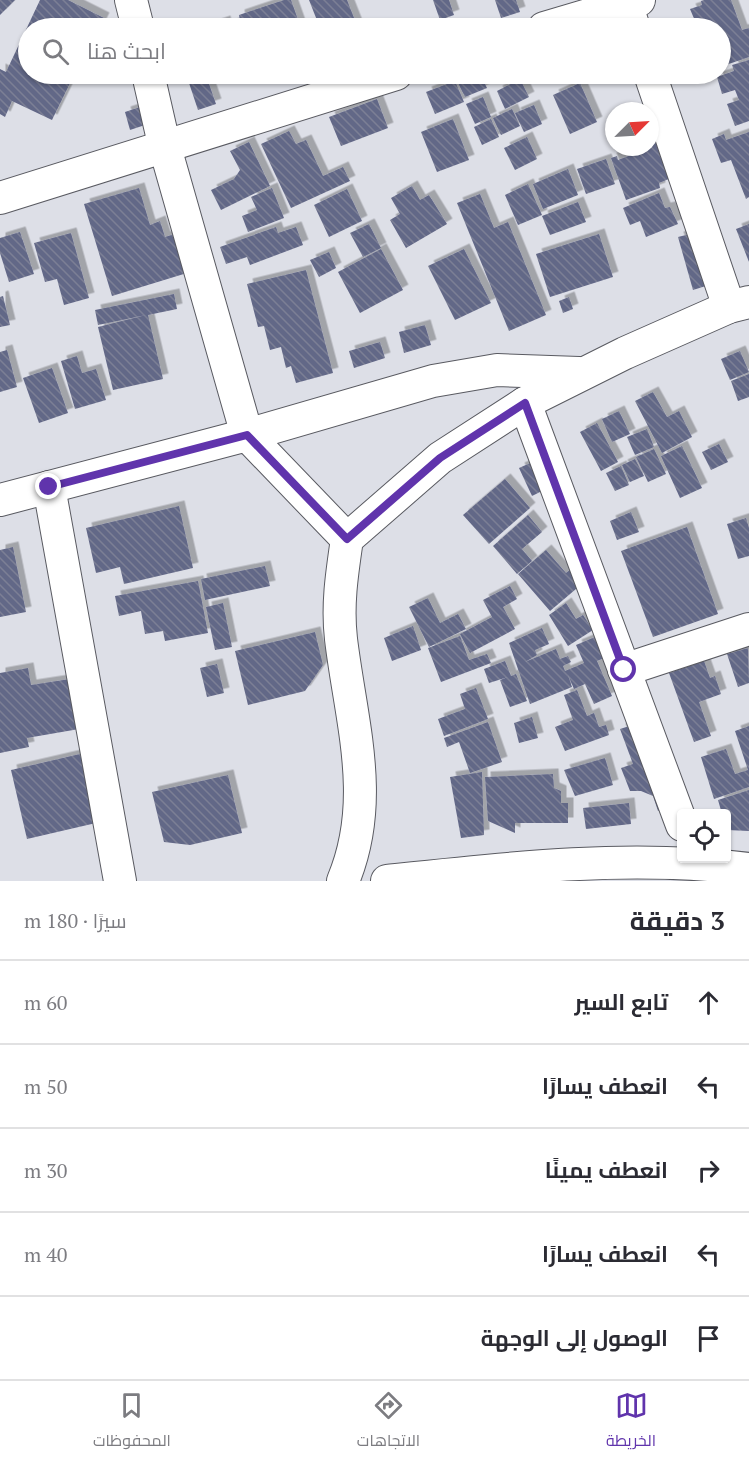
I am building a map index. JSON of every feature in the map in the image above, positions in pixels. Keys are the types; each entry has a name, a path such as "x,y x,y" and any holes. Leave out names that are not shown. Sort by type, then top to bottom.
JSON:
{"street":[{"path":"131,0 136,18"},
{"path":"588,18 631,8"},
{"path":"150,84 164,144 247,435 347,539"},
{"path":"0,198 164,144 363,84"},
{"path":"343,881 354,856 360,816 359,747 341,638 339,596 347,539 440,458 525,403 580,374 739,304 654,84"},
{"path":"0,500 247,435 433,381 497,370 580,374"},
{"path":"525,403 677,814"},
{"path":"49,487 120,881"},
{"path":"624,670 749,629"},
{"path":"387,881 571,864 677,861"},
{"path":"715,863 749,868"}],"building":[{"path":"0,0 15,0 0,15"},
{"path":"40,0 68,0 104,18 32,18"},
{"path":"284,0 291,0 297,18 240,18 239,15"},
{"path":"309,0 347,0 354,18 316,18"},
{"path":"433,0 449,0 454,15 439,18"},
{"path":"495,0 516,0 520,12 501,18"},
{"path":"731,0 742,30 749,28 749,57 731,63 731,18 694,18 690,9 702,5 701,1"},
{"path":"18,47 18,84 70,84 52,120 12,101 5,117 0,114 0,69 6,72"},
{"path":"749,60 749,121 735,126 727,104 739,100 735,90 722,94 719,84 731,84 731,72 734,71 732,65"},
{"path":"189,84 209,84 216,104 198,110"},
{"path":"447,84 456,84 464,102 435,114 426,92"},
{"path":"458,84 485,84 487,88 465,97"},
{"path":"510,84 522,84 529,97 505,109 497,91"},
{"path":"580,84 597,122 570,134 553,95"},
{"path":"483,97 491,117 475,124 466,104"},
{"path":"377,99 388,128 341,146 329,117"},
{"path":"146,105 151,123 130,130 125,112"},
{"path":"534,105 542,124 524,132 515,113"},
{"path":"512,109 520,126 501,135 493,118"},
{"path":"453,119 469,160 437,172 421,132"},
{"path":"491,119 499,137 482,145 474,127"},
{"path":"289,131 296,144 306,140 323,176 343,167 350,181 291,208 261,144"},
{"path":"749,132 749,197 746,199 731,160 721,163 712,139 724,134 726,140"},
{"path":"527,137 537,159 515,170 504,148"},
{"path":"662,138 676,176 659,183 660,188 626,200 611,158 617,156 618,160 628,156 659,156 659,139"},
{"path":"249,142 270,186 221,210 211,190 234,179 240,170 230,151"},
{"path":"606,159 615,184 586,194 577,169"},
{"path":"568,169 578,195 543,209 533,184"},
{"path":"528,184 542,215 518,225 505,195"},
{"path":"412,186 420,200 429,195 447,224 406,248 390,220 400,214 391,198"},
{"path":"139,188 150,225 160,221 165,237 175,234 187,273 112,296 84,204"},
{"path":"272,188 284,218 248,232 242,216 257,210 251,197"},
{"path":"347,189 362,221 329,237 314,205"},
{"path":"659,193 665,208 670,207 678,224 646,237 640,221 630,225 623,208"},
{"path":"480,194 494,228 508,222 546,315 509,331 457,203"},
{"path":"578,202 586,222 550,235 542,216"},
{"path":"369,224 381,248 363,257 350,233"},
{"path":"749,224 749,262 736,229"},
{"path":"276,227 278,233 296,227 303,245 250,265 247,257 226,264 220,247"},
{"path":"20,232 34,274 9,282 0,253 0,238"},
{"path":"71,233 89,298 64,305 57,279 45,282 34,243"},
{"path":"694,233 709,285 693,290 678,237"},
{"path":"599,234 613,277 550,297 536,254"},
{"path":"381,249 403,290 360,313 338,272"},
{"path":"464,249 491,303 455,320 428,266"},
{"path":"329,252 336,268 319,277 310,260"},
{"path":"306,270 333,373 296,383 291,366 286,368 281,347 270,350 264,326 258,327 247,284"},
{"path":"174,294 177,309 148,315 163,379 113,390 98,327 146,315 98,325 95,310"},
{"path":"3,296 10,325 0,327 0,297"},
{"path":"569,297 573,309 563,313 559,301"},
{"path":"425,325 431,345 404,353 399,332"},
{"path":"380,342 385,358 354,368 349,351"},
{"path":"7,350 17,387 0,392 0,352"},
{"path":"740,351 749,372 730,380 721,359"},
{"path":"77,356 82,373 96,369 106,400 75,409 61,361"},
{"path":"52,368 68,413 39,423 23,378"},
{"path":"749,374 749,397 738,401 731,381"},
{"path":"653,392 667,417 679,411 692,437 662,453 635,401"},
{"path":"619,411 630,434 612,442 602,419"},
{"path":"597,423 618,462 601,471 580,432"},
{"path":"647,429 654,447 635,455 627,437"},
{"path":"719,444 728,462 711,470 702,452"},
{"path":"682,446 702,488 680,498 661,456"},
{"path":"654,449 666,474 648,482 636,457"},
{"path":"635,459 644,476 630,482 622,465"},
{"path":"537,460 550,487 532,496 519,468"},
{"path":"621,466 629,485 615,491 606,473"},
{"path":"505,479 530,508 489,544 463,515"},
{"path":"179,506 193,568 124,584 120,567 96,573 86,528"},
{"path":"631,512 639,532 617,540 610,521"},
{"path":"528,515 542,532 522,549 532,561 517,574 493,546"},
{"path":"746,518 749,528 749,556 738,559 727,524"},
{"path":"687,527 718,614 653,637 621,551"},
{"path":"13,547 26,612 0,617 0,550"},
{"path":"546,550 566,573 571,569 583,583 550,611 518,574"},
{"path":"265,566 270,586 205,600 201,579"},
{"path":"198,581 208,633 165,641 163,631 145,634 141,611 119,616 115,596"},
{"path":"510,586 517,599 503,607 515,629 470,653 460,634 492,617 483,600"},
{"path":"428,598 440,623 458,614 466,629 429,647 409,607"},
{"path":"223,603 232,647 215,650 206,607"},
{"path":"566,603 576,619 583,615 593,630 568,646 549,615"},
{"path":"413,626 421,650 392,661 384,638"},
{"path":"542,628 549,644 535,650 537,655 525,662 556,649 560,659 568,656 571,662 563,666 565,671 584,663 576,645 595,637 604,658 597,661 612,696 594,704 585,684 574,689 568,675 572,687 530,704 509,643"},
{"path":"315,632 323,665 305,691 248,705 235,651"},
{"path":"460,636 469,660 487,654 491,663 441,682 428,648"},
{"path":"748,648 749,683 738,687 727,654"},
{"path":"505,661 511,676 516,674 527,701 510,707 500,680 508,677 489,683 484,669"},
{"path":"704,661 710,678 715,676 721,694 699,702 711,736 694,742 669,673"},
{"path":"217,664 224,693 207,697 200,668"},
{"path":"28,668 31,685 70,679 79,729 27,738 29,747 0,753 0,673"},
{"path":"476,688 488,719 444,736 438,719 465,709 460,694"},
{"path":"577,690 587,716 594,713 599,727 606,725 609,735 565,751 555,727 573,720 564,695"},
{"path":"532,717 538,738 519,743 514,723"},
{"path":"488,722 502,762 470,773 459,742 447,747 444,738"},
{"path":"639,723 671,806 658,811 653,796 641,791 630,791 621,768 633,764 620,729"},
{"path":"749,726 749,787 714,799 701,757 726,749 735,774 748,770 735,731"},
{"path":"80,754 96,823 27,839 11,770"},
{"path":"605,758 613,785 575,796 564,770"},
{"path":"482,772 484,835 461,838 450,777"},
{"path":"553,774 554,788 561,791 561,803 568,803 568,823 515,823 515,833 488,821 485,777"},
{"path":"228,775 242,833 190,845 164,842 152,792"},
{"path":"749,790 749,831 731,830 731,809 721,809 718,800"},
{"path":"629,803 631,824 586,829 583,808"}],"route":[{"path":"49,487 247,435 347,539 440,458 525,403 624,670"}]}
